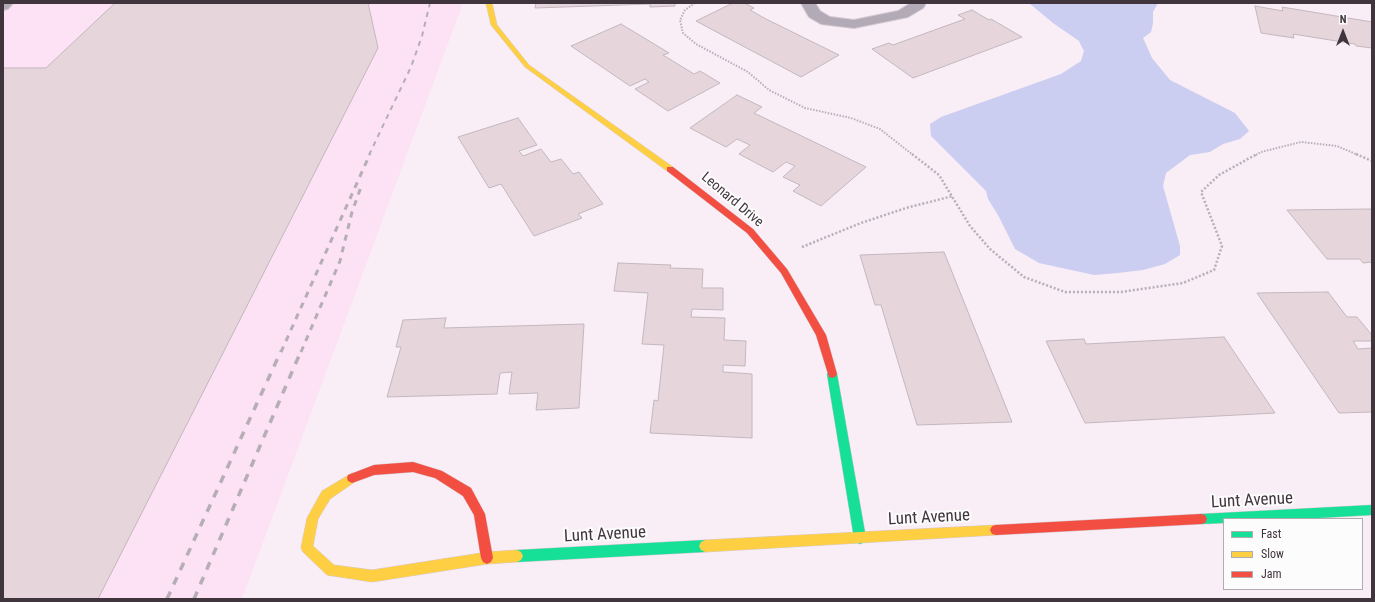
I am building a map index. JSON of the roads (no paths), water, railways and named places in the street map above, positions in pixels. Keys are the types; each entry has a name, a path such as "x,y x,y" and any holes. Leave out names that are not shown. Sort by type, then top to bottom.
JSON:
{"street":[{"path":"3,6 6,3"},
{"name":"Leonard Drive","path":"489,3 494,25 527,66 696,188 750,231 784,271 821,335 835,384 860,538"},
{"path":"808,3 814,14 826,21 854,24 902,14 918,5 918,3"},
{"name":"Lunt Avenue","path":"487,558 479,514 467,492 438,474 413,467 374,470 351,478 326,495 313,518 307,548 331,571 372,576 487,558 1223,518"},
{"name":"Lunt Avenue","path":"1226,518 1372,510"}],"water":[{"path":"1029,3 1158,3 1153,12 1151,32 1143,38 1152,58 1170,80 1235,113 1249,131 1240,139 1223,144 1210,152 1190,155 1166,173 1163,186 1180,246 1180,255 1165,264 1143,270 1094,275 1039,263 1015,249 988,199 986,191 931,136 930,124 941,117 1061,74 1081,61 1084,51 1079,41 1053,23"}],"railway":[{"path":"369,155 411,67 422,36 430,3"},
{"path":"281,352 370,154"},
{"path":"301,352 340,261 352,212 362,184"},
{"path":"167,599 281,351"},
{"path":"194,599 301,351"}]}
